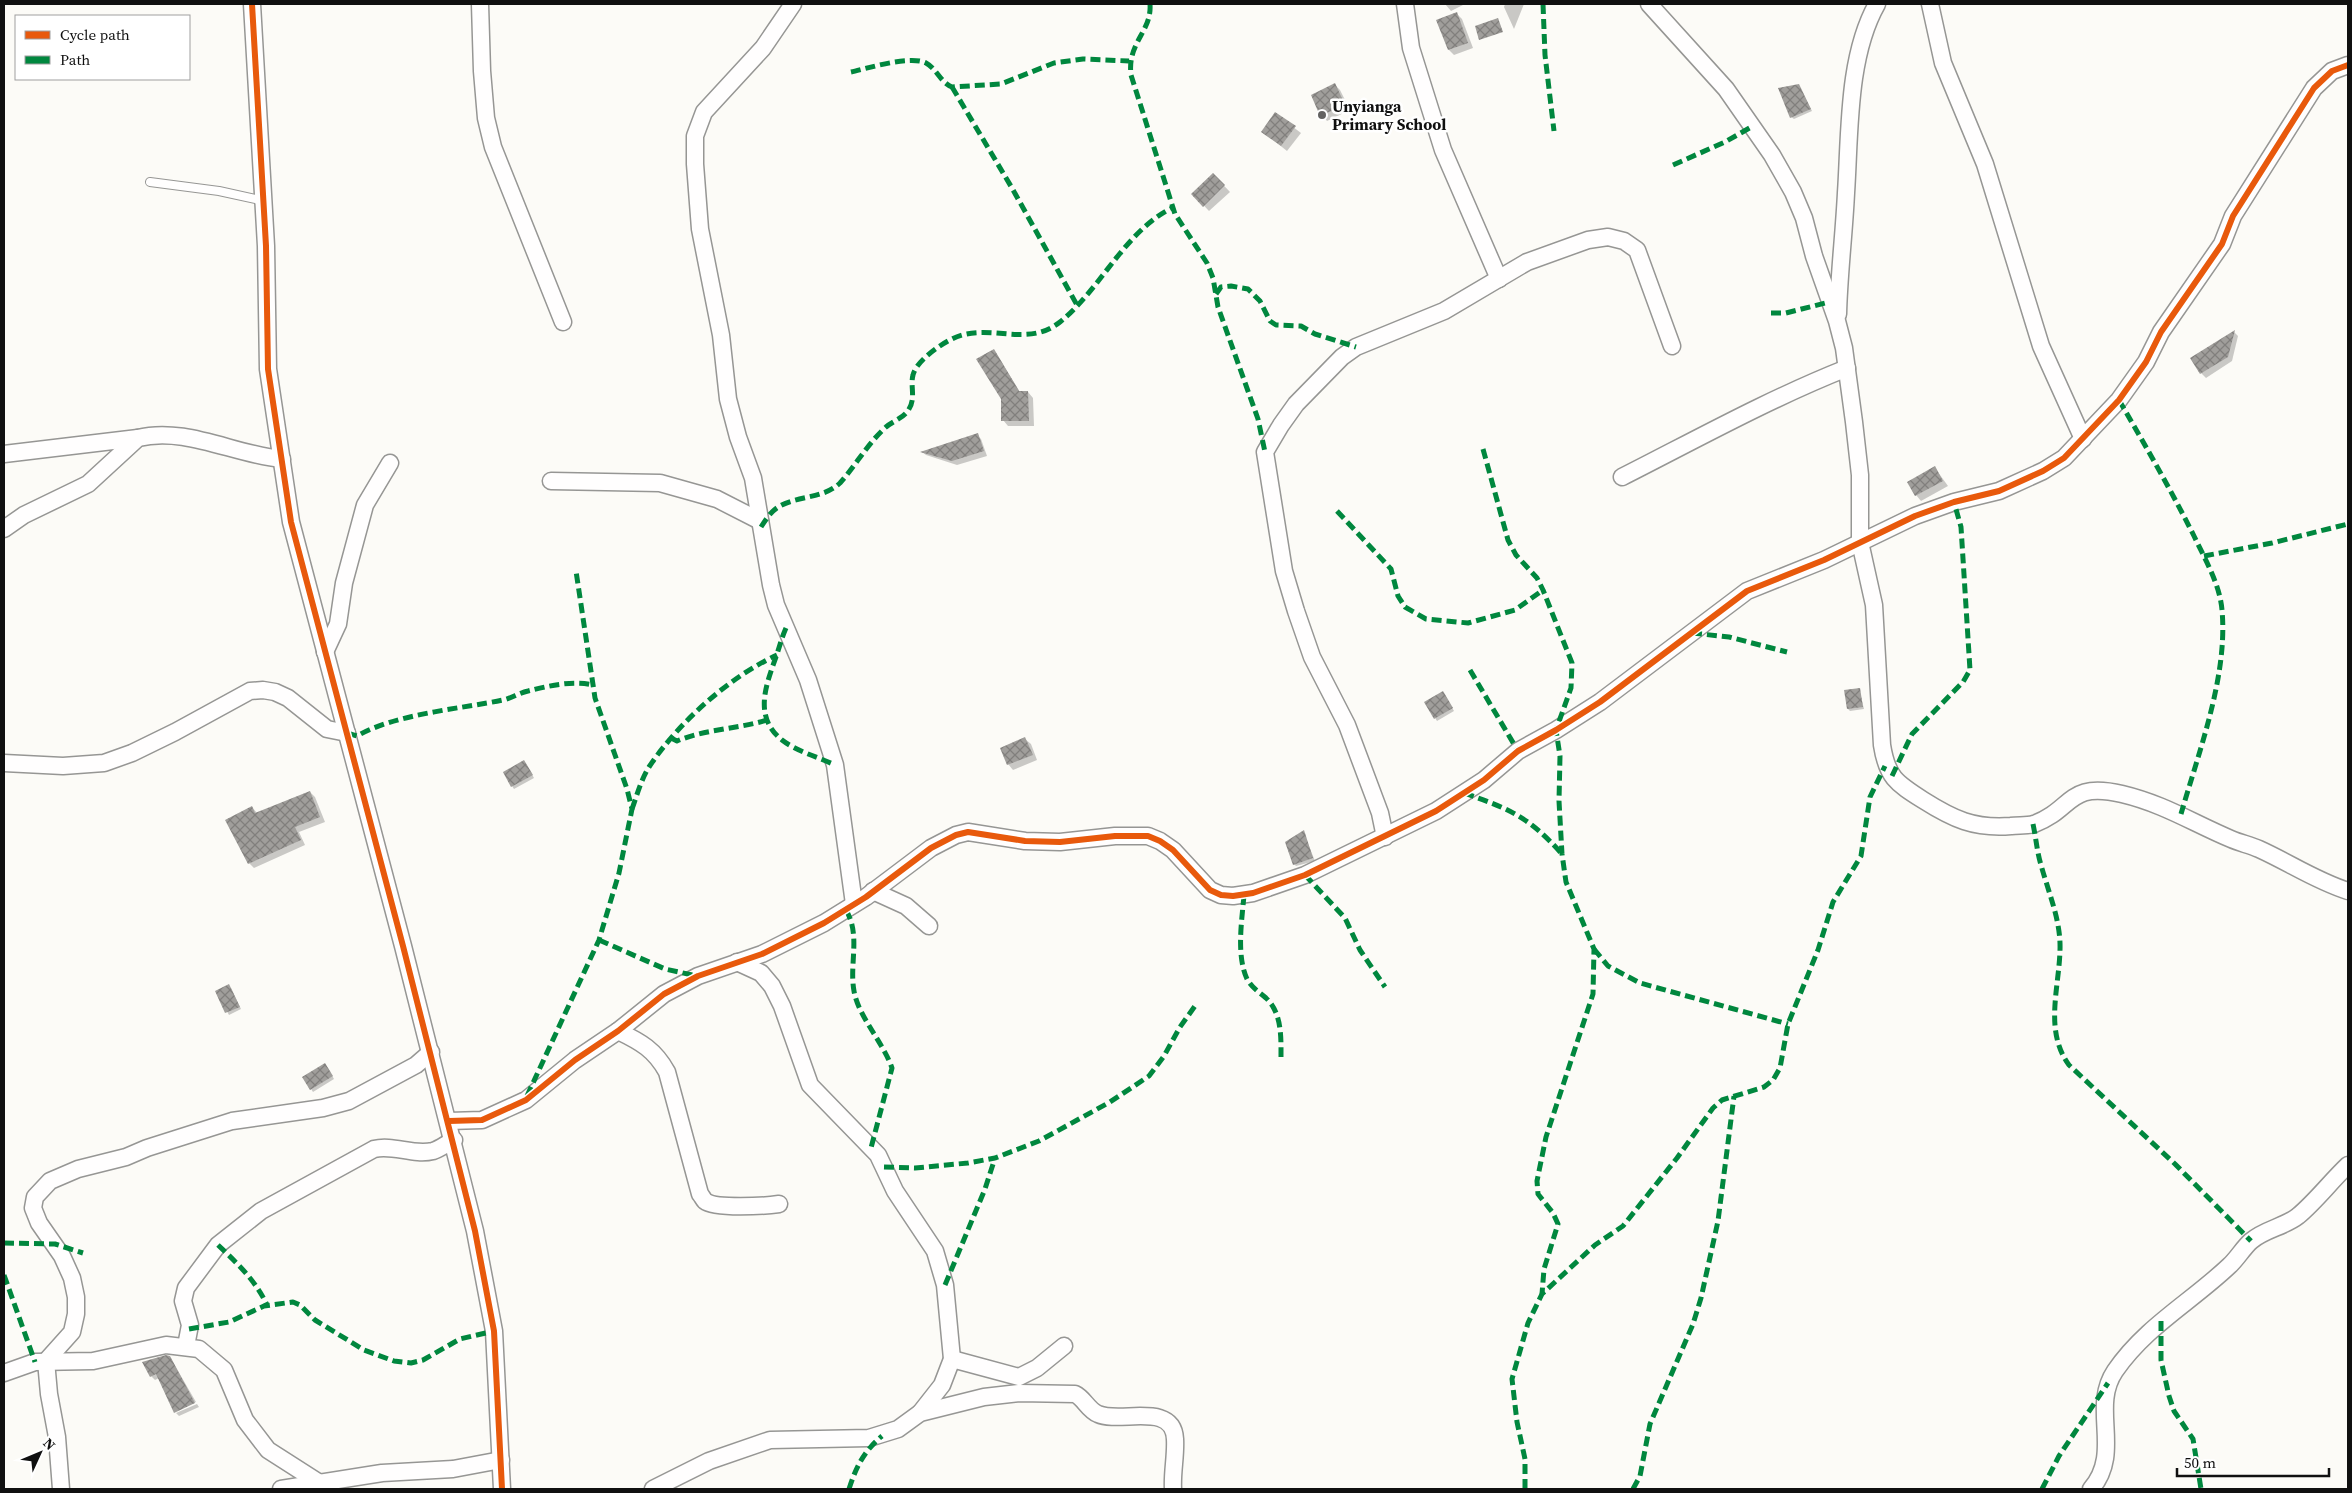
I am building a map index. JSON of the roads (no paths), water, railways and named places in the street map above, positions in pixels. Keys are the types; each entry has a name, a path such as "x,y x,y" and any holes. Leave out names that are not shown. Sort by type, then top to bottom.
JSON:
{"street":[{"path":"252,4 264,201 268,369 291,522 454,1140 491,1305 502,1489"},
{"path":"480,4 482,80 486,118 493,147 563,322"},
{"path":"793,4 763,48 704,112 695,136 700,229 721,335 728,399 738,436 753,478 776,605 808,680 835,764 854,904"},
{"path":"1405,4 1411,48 1443,150 1499,280"},
{"path":"1649,4 1726,89 1776,162 1793,192 1804,218 1814,256 1837,321 1847,368 1860,475 1860,542 1874,605 1885,766 1904,788 1961,821 1975,826 2002,827 2033,824 2075,795 2102,790 2122,794 2181,814 2232,840 2259,849 2323,883 2348,891"},
{"path":"1837,321 1851,105 1868,19 1877,4"},
{"path":"1930,4 1943,63 1965,120 1985,164 2041,346 2083,439"},
{"path":"449,1121 482,1120 526,1100 575,1060 618,1031 664,994 698,976 762,954 806,933 854,904 931,848 956,835 968,832 1025,841 1060,842 1115,836 1148,836 1160,841 1173,850 1210,890 1221,895 1233,896 1253,893 1305,875 1385,837 1464,793 1484,780 1518,751 1600,702 1748,591 1824,560 1915,516 1954,502 1999,491 2027,479 2064,458 2119,400 2146,362 2161,332 2222,244 2234,216 2314,88 2332,71 2348,65"},
{"path":"1385,837 1380,814 1347,725 1312,657 1284,571 1265,452 1280,425 1296,404 1342,357 1356,348 1444,311 1527,262 1588,240 1608,237 1624,241 1637,250 1672,346"},
{"path":"1622,477 1727,421 1797,388 1847,368"},
{"path":"4,454 148,436 194,439 230,447 257,457 282,459"},
{"path":"4,529 24,515 88,484 138,438"},
{"path":"325,652 338,624 350,557 365,505 390,463"},
{"path":"551,481 660,483 717,499 760,521"},
{"path":"4,763 64,766 104,763 132,753 250,691 276,692 288,698 327,729 348,733"},
{"path":"873,891 906,906 929,926"},
{"path":"653,1489 708,1461 770,1440 869,1438 898,1428 920,1413 939,1391 952,1359 945,1285 935,1251 895,1191 878,1155 810,1085 782,1006 772,986 761,974 737,962"},
{"path":"618,1031 648,1046 660,1058 667,1072 700,1194 705,1201 742,1206 779,1204"},
{"path":"61,1489 57,1437 49,1394 46,1361 72,1332 76,1314 76,1297 72,1278 62,1256 39,1222 33,1208 33,1203 40,1190 50,1182 78,1169 126,1157 147,1148 232,1121 323,1108 349,1101 416,1065 431,1052"},
{"path":"186,1346 190,1325 183,1301 186,1288 218,1245 249,1219 300,1188 374,1149 384,1147 413,1152 432,1151 454,1140"},
{"path":"2090,1489 2101,1476 2105,1466 2108,1383 2124,1359 2161,1321 2230,1266 2251,1241 2275,1226 2298,1216 2348,1164"},
{"path":"4,1373 35,1362 93,1361 166,1345 186,1346 202,1350 224,1370 245,1420 268,1450 318,1482"},
{"path":"952,1359 1019,1377 1037,1368 1064,1346"},
{"path":"920,1413 984,1397 1019,1393 1066,1393 1080,1396 1097,1414 1159,1418 1165,1420 1173,1429 1173,1489"},
{"path":"281,1489 382,1473 453,1469 501,1460"}],"lane":[{"path":"150,182 219,191 264,201"}],"place":[{"name":"Unyianga Primary School","path":"1322,115"}]}
